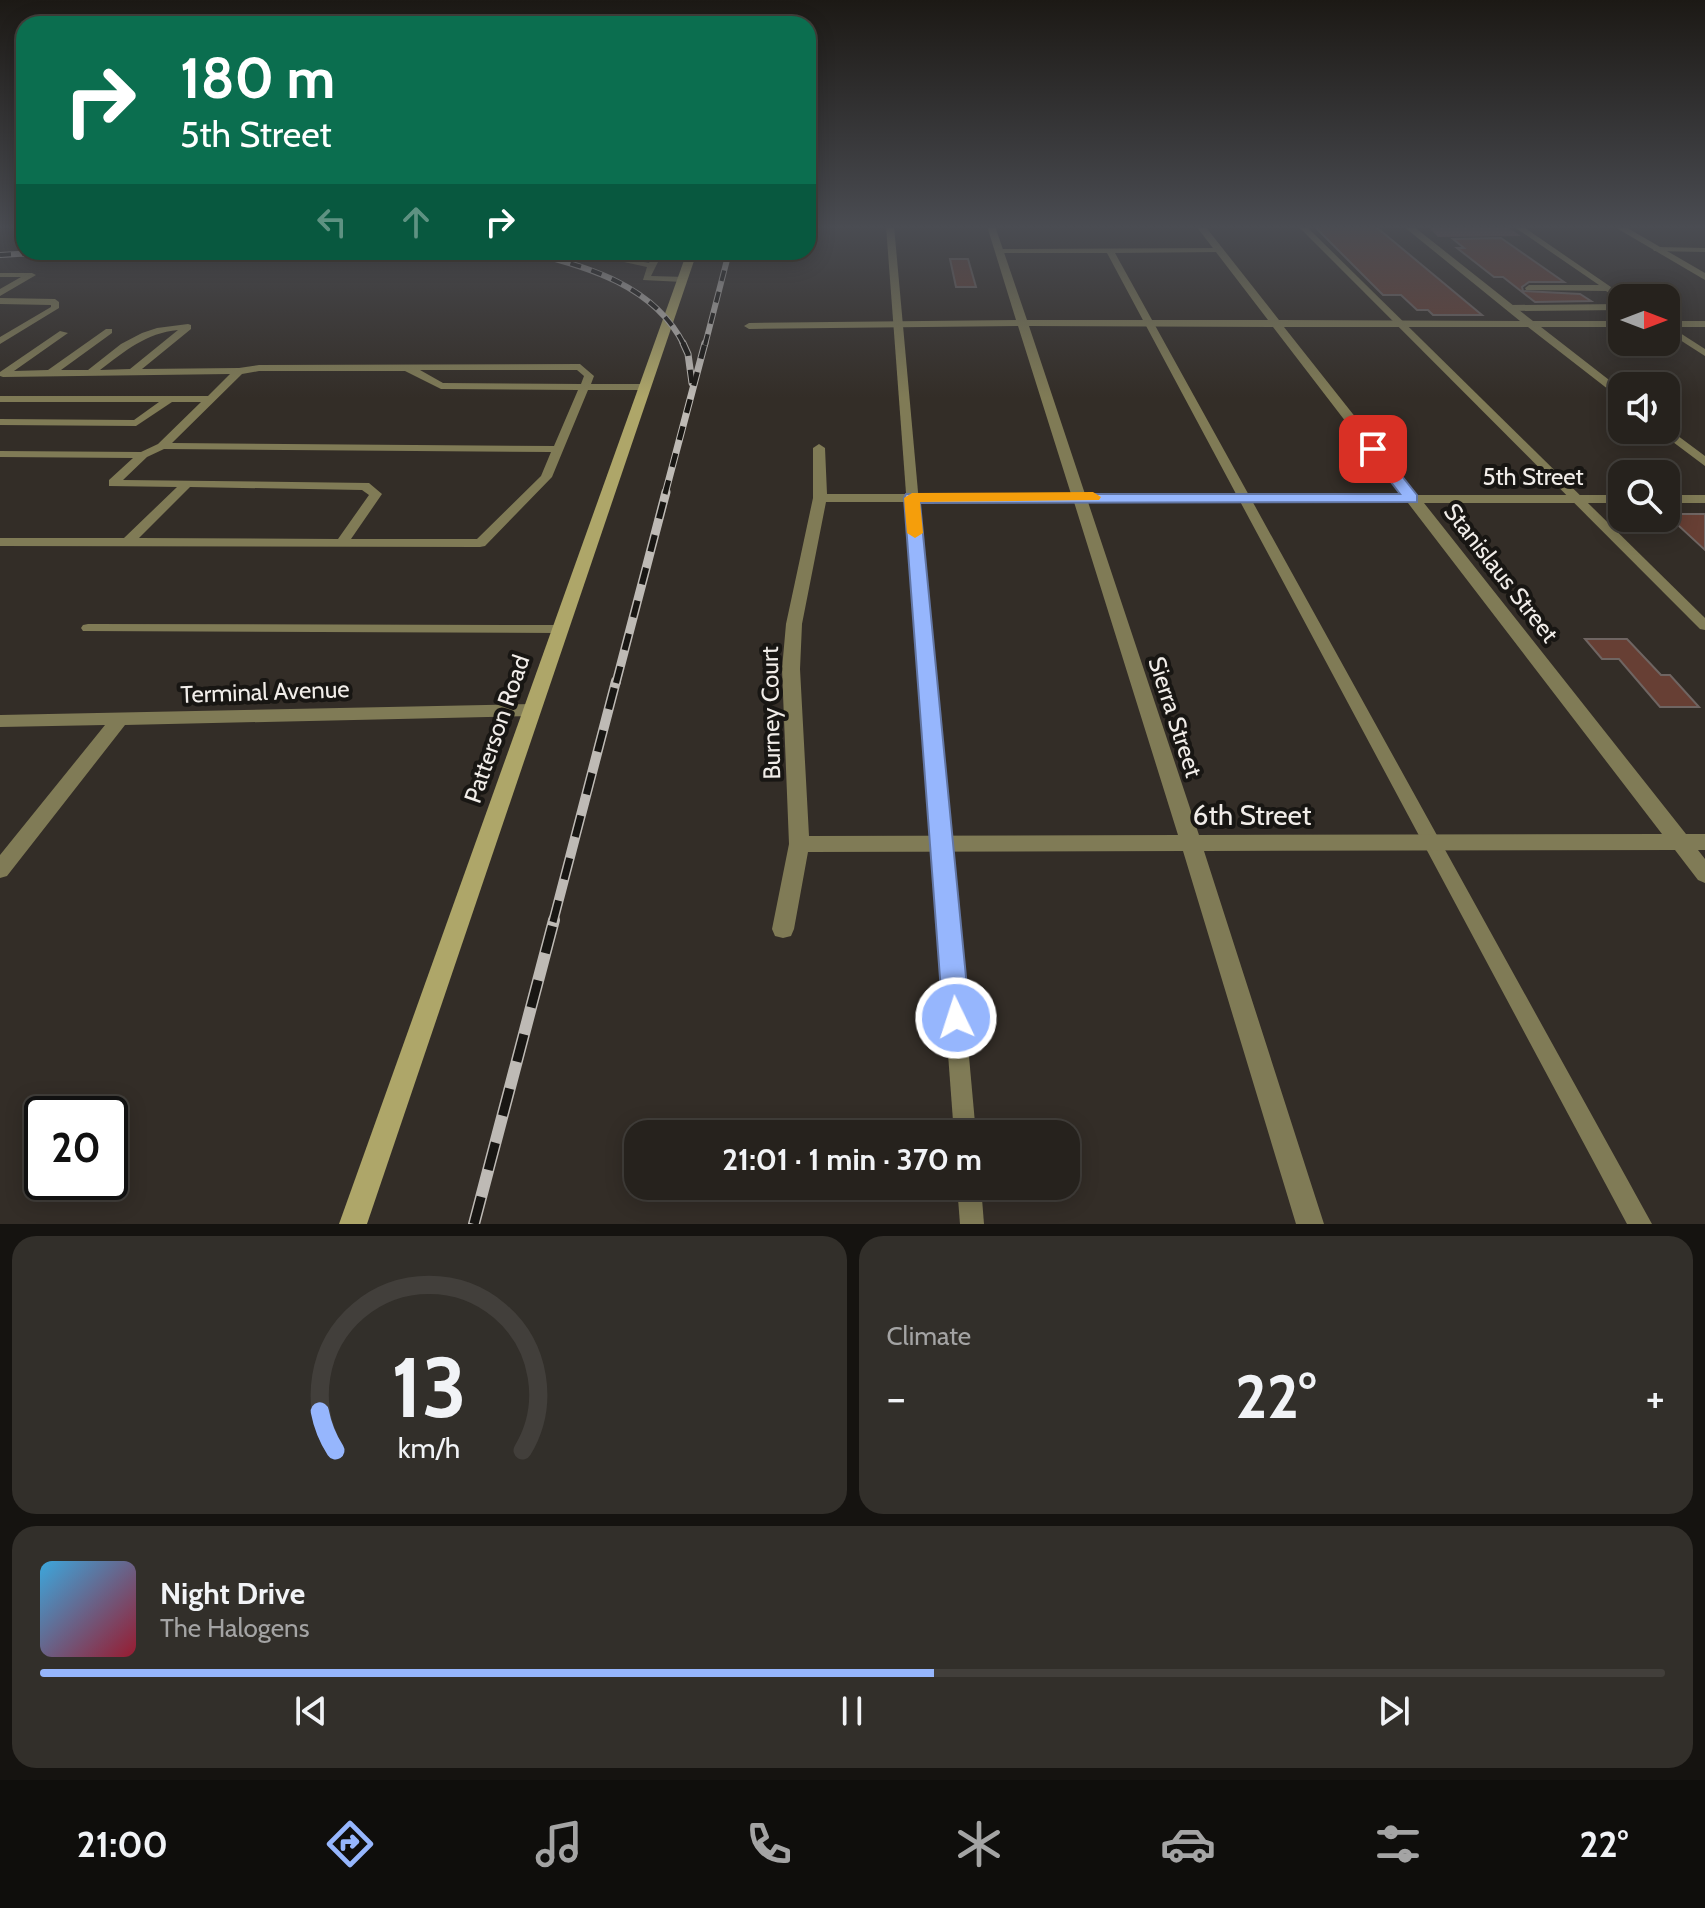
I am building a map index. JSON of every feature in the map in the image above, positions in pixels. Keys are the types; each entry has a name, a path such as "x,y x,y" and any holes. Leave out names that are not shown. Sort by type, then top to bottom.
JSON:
{"main road":[{"name":"Patterson Road","path":"353,1224 681,283"}],"street":[{"name":"Sierra Street","path":"1009,283 1191,843 1310,1224"},
{"name":"Stanislaus Street","path":"1244,283 1705,874"},
{"path":"1479,283 1608,385"},
{"path":"749,326 1022,323 1608,324"},
{"path":"1680,325 1705,324"},
{"path":"1680,442 1705,462"},
{"name":"Burney Court","path":"783,929 799,844 791,669 794,624 820,498 819,448"},
{"name":"5th Street","path":"820,498 1608,499"},
{"path":"1680,499 1705,499"},
{"name":"Terminal Avenue","path":"0,721 532,710"},
{"path":"0,870 119,720"},
{"name":"6th Street","path":"799,844 1705,842"}],"lane":[{"path":"0,293 18,283"},
{"path":"895,283 964,1120"},
{"path":"1128,283 1640,1224"},
{"path":"1357,283 1705,626"},
{"path":"1601,283 1608,288"},
{"path":"1529,288 1608,288"},
{"path":"0,301 55,302 55,308 0,341"},
{"path":"1510,308 1608,307"},
{"path":"90,374 144,332 188,327 130,374"},
{"path":"50,374 109,331"},
{"path":"0,542 480,543 546,477 589,376 580,367 259,368 130,374 3,374 63,333"},
{"path":"1680,336 1705,353"},
{"path":"406,367 441,386 643,387"},
{"path":"239,371 162,446 143,455 113,483 365,486 376,494 342,543"},
{"path":"0,399 211,399"},
{"path":"0,422 136,423 171,399"},
{"path":"162,446 557,449"},
{"path":"0,454 143,455"},
{"path":"128,542 188,483"},
{"path":"88,628 559,629"},
{"path":"970,1200 972,1224"}],"building":[{"path":"955,283 975,283 976,287 956,287"},
{"path":"1371,283 1444,283 1482,315 1433,315 1428,310 1417,310 1401,295 1383,295"},
{"path":"1511,283 1527,283 1522,287 1523,291 1580,294 1591,301 1535,302"},
{"path":"1680,514 1705,514 1705,550 1680,527"},
{"path":"1585,639 1627,639 1661,675 1670,675 1699,707 1660,707 1619,659 1602,659"}],"railway":[{"path":"619,283 656,308 684,345"},
{"path":"705,345 721,283"},
{"path":"665,494 705,343"},
{"path":"684,345 692,383"},
{"path":"616,683 666,492"},
{"path":"553,922 616,681"},
{"path":"474,1224 554,920"}],"slow traffic":[{"path":"915,533 912,498 1093,497"}],"route":[{"path":"956,1018 912,498 1412,499 1373,449"}]}
